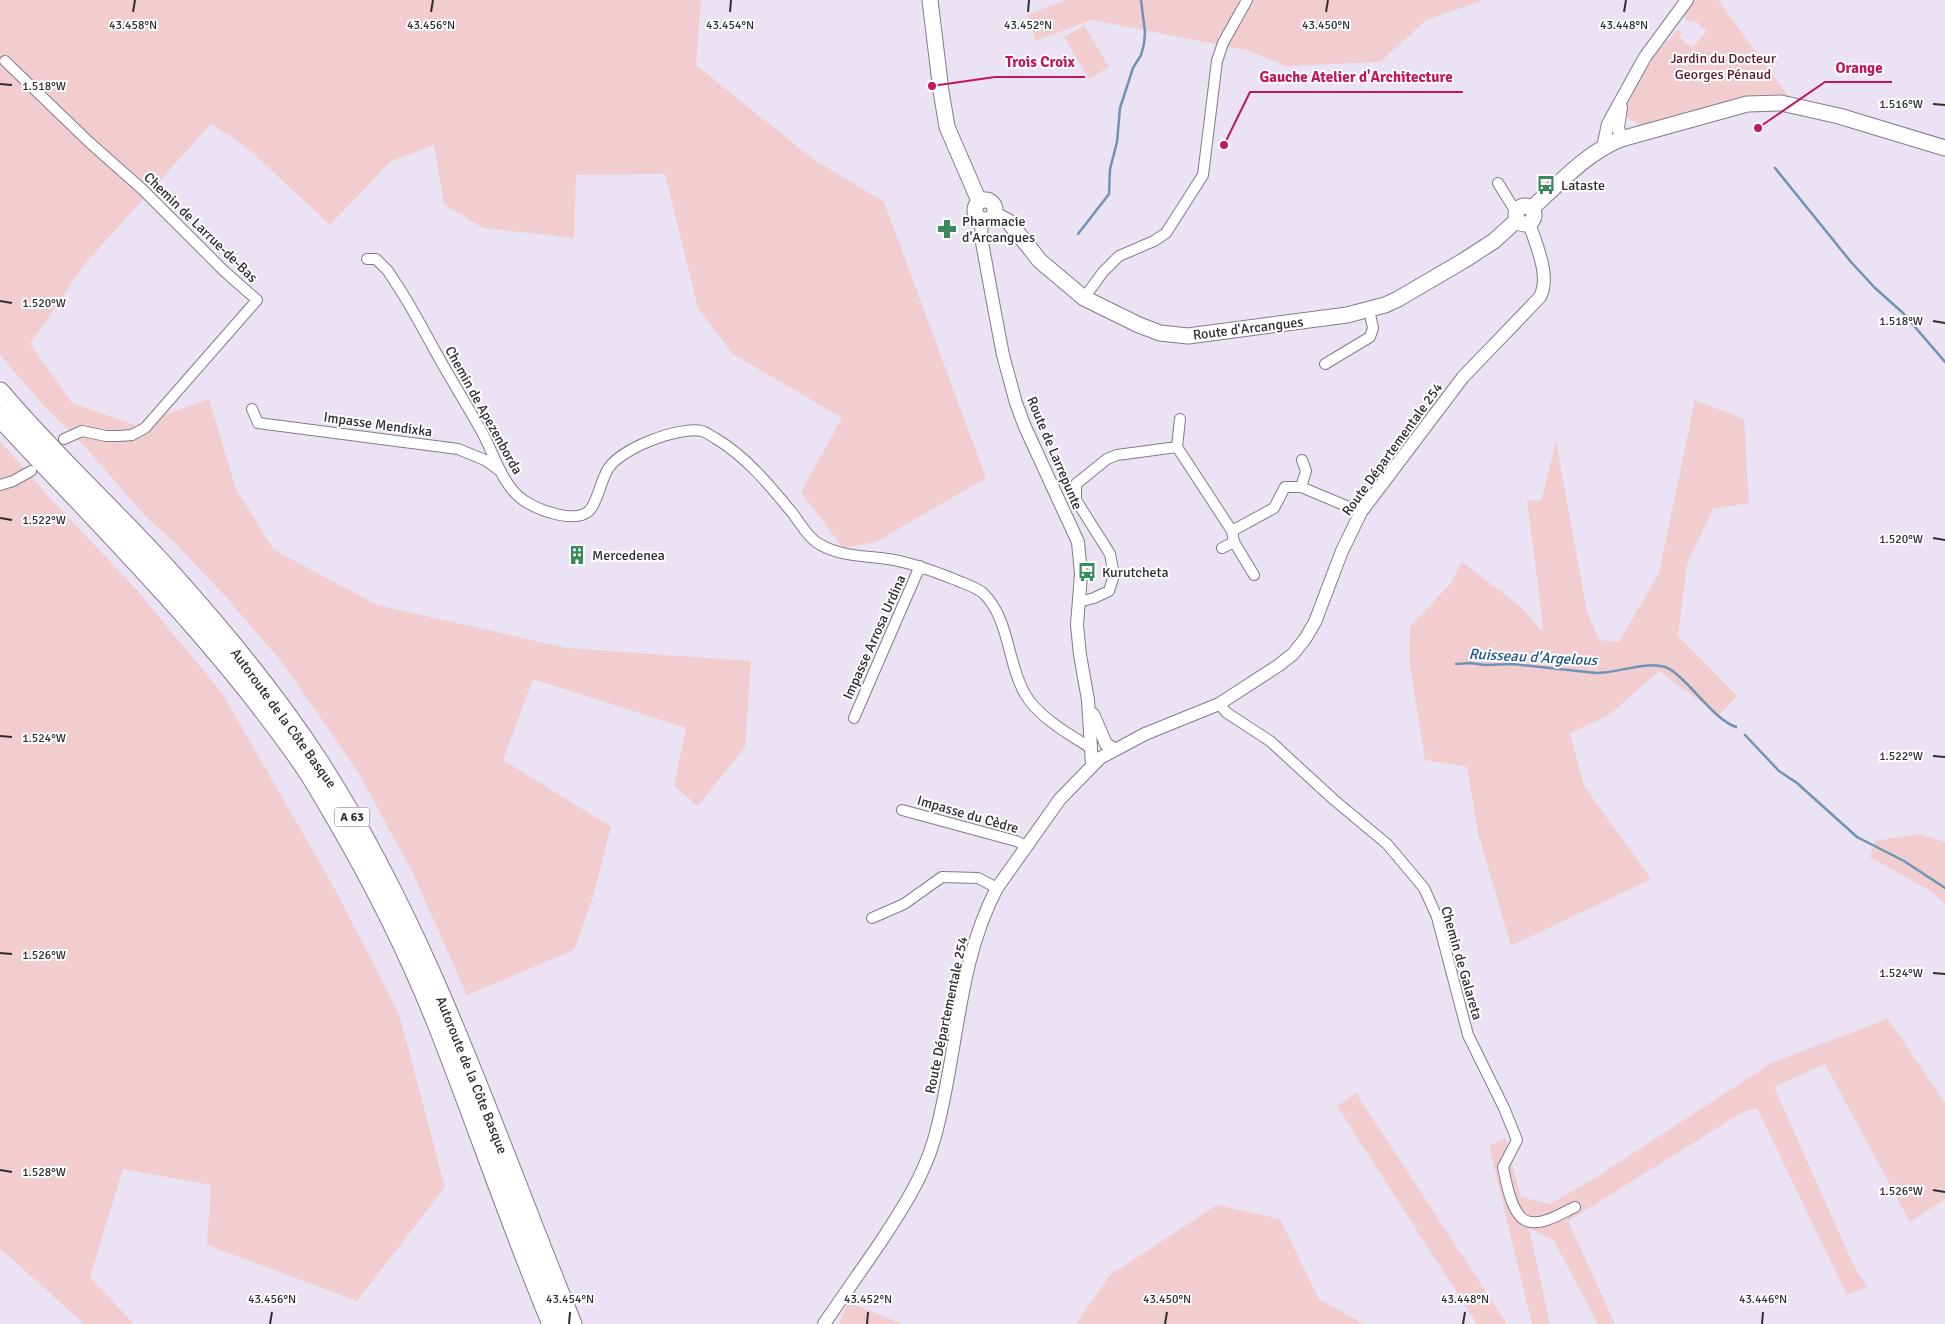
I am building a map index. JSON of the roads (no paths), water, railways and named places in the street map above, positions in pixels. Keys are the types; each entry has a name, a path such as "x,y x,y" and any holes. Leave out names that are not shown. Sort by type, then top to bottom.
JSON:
{"highway":[{"name":"Autoroute de la Côte Basque","path":"0,392 168,570 249,664 318,761 371,849 416,937 452,1022 572,1324"},
{"name":"Autoroute de la Côte Basque","path":"0,417 161,589 237,675 306,768 358,858 403,946 438,1025 518,1243 552,1324"}],"main road":[{"name":"Route d'Arcangues","path":"930,0 947,127 979,201 991,202 994,207 988,216 1008,222 1040,261 1084,298 1139,325 1160,333 1188,336 1278,325 1369,310 1398,299 1494,241 1603,147 1622,139 1747,104 1781,103 1839,116 1945,148"}],"street":[{"path":"1084,298 1103,272 1119,256 1154,241 1166,233 1203,175 1217,61 1223,43 1247,0"},
{"path":"1603,147 1608,124 1645,57 1688,0"},
{"name":"Chemin de Larrue-de-Bas","path":"5,61 89,142 142,188 224,271 257,300 146,428 132,435 106,436 82,431 64,438"},
{"path":"1622,139 1618,127 1623,98"},
{"path":"1498,183 1524,216"},
{"name":"Route de Larrepunte","path":"988,216 981,237 1003,355 1016,403 1025,427 1078,542 1081,568 1077,625 1088,700 1092,766"},
{"name":"Route Départementale 254","path":"824,1324 906,1202 922,1172 939,1122 958,1013 978,934 989,903 997,888 1060,799 1100,758 1145,734 1219,704 1279,666 1306,639 1315,622 1342,551 1361,512 1463,377 1540,297 1544,288 1539,253 1524,216"},
{"name":"Chemin de Apezenborda","path":"367,259 376,259 388,271 408,302 482,432 512,490 524,501 556,515 572,516 582,514 591,509 608,468 623,454 646,443 683,431 703,431 731,447 768,483 815,541 834,551 850,555 894,560 920,566 981,591 991,602 1000,620 1013,666 1025,694 1032,704 1066,732 1091,740"},
{"path":"1325,364 1370,337 1373,328 1369,310"},
{"name":"Impasse Mendixka","path":"252,410 258,423 458,449 486,460 502,473"},
{"path":"1180,419 1177,447 1233,537 1254,575"},
{"path":"1079,602 1109,591 1114,575 1110,554 1076,500 1076,484 1107,459 1117,455 1177,447"},
{"path":"1301,487 1306,471 1302,460"},
{"path":"0,485 13,481 31,471"},
{"path":"1222,548 1233,537 1274,508 1285,487 1301,487 1361,512"},
{"name":"Impasse Arrosa Urdina","path":"854,718 920,566"},
{"name":"Route de Larrepunte","path":"1088,700 1106,744 1114,750"},
{"name":"Chemin de Galareta","path":"1219,704 1227,713 1270,741 1333,799 1387,844 1424,888 1437,917 1468,1035 1504,1108 1517,1140 1503,1167 1509,1194 1519,1215 1523,1220 1532,1223 1575,1208"},
{"path":"1091,740 1104,739"},
{"name":"Impasse du Cèdre","path":"902,810 1016,841 1026,846"},
{"path":"872,918 904,904 942,877 978,878 997,888"}],"waterway":[{"path":"1078,234 1109,194 1110,169 1117,142 1120,108 1133,68 1141,55 1144,44 1145,32 1141,0"},
{"path":"1775,168 1851,262 1875,288 1903,313 1945,362"},
{"name":"Ruisseau d'Argelous","path":"1456,664 1512,664 1596,673 1648,665 1665,667 1678,675 1722,719 1736,727"},
{"name":"Ruisseau d'Argelous","path":"1745,735 1779,771 1797,783 1857,837 1904,861 1945,888"}],"place":[{"name":"Trois Croix","path":"932,86"},
{"name":"Orange","path":"1758,128"},
{"name":"Gauche Atelier d'Architecture","path":"1224,145"},
{"name":"Lataste","path":"1546,185"},
{"name":"Pharmacie d'Arcangues","path":"947,229"},
{"name":"Mercedenea","path":"577,555"},
{"name":"Kurutcheta","path":"1087,572"}],"park label":[{"name":"Jardin du Docteur Georges Pénaud","path":"1723,66"}]}
